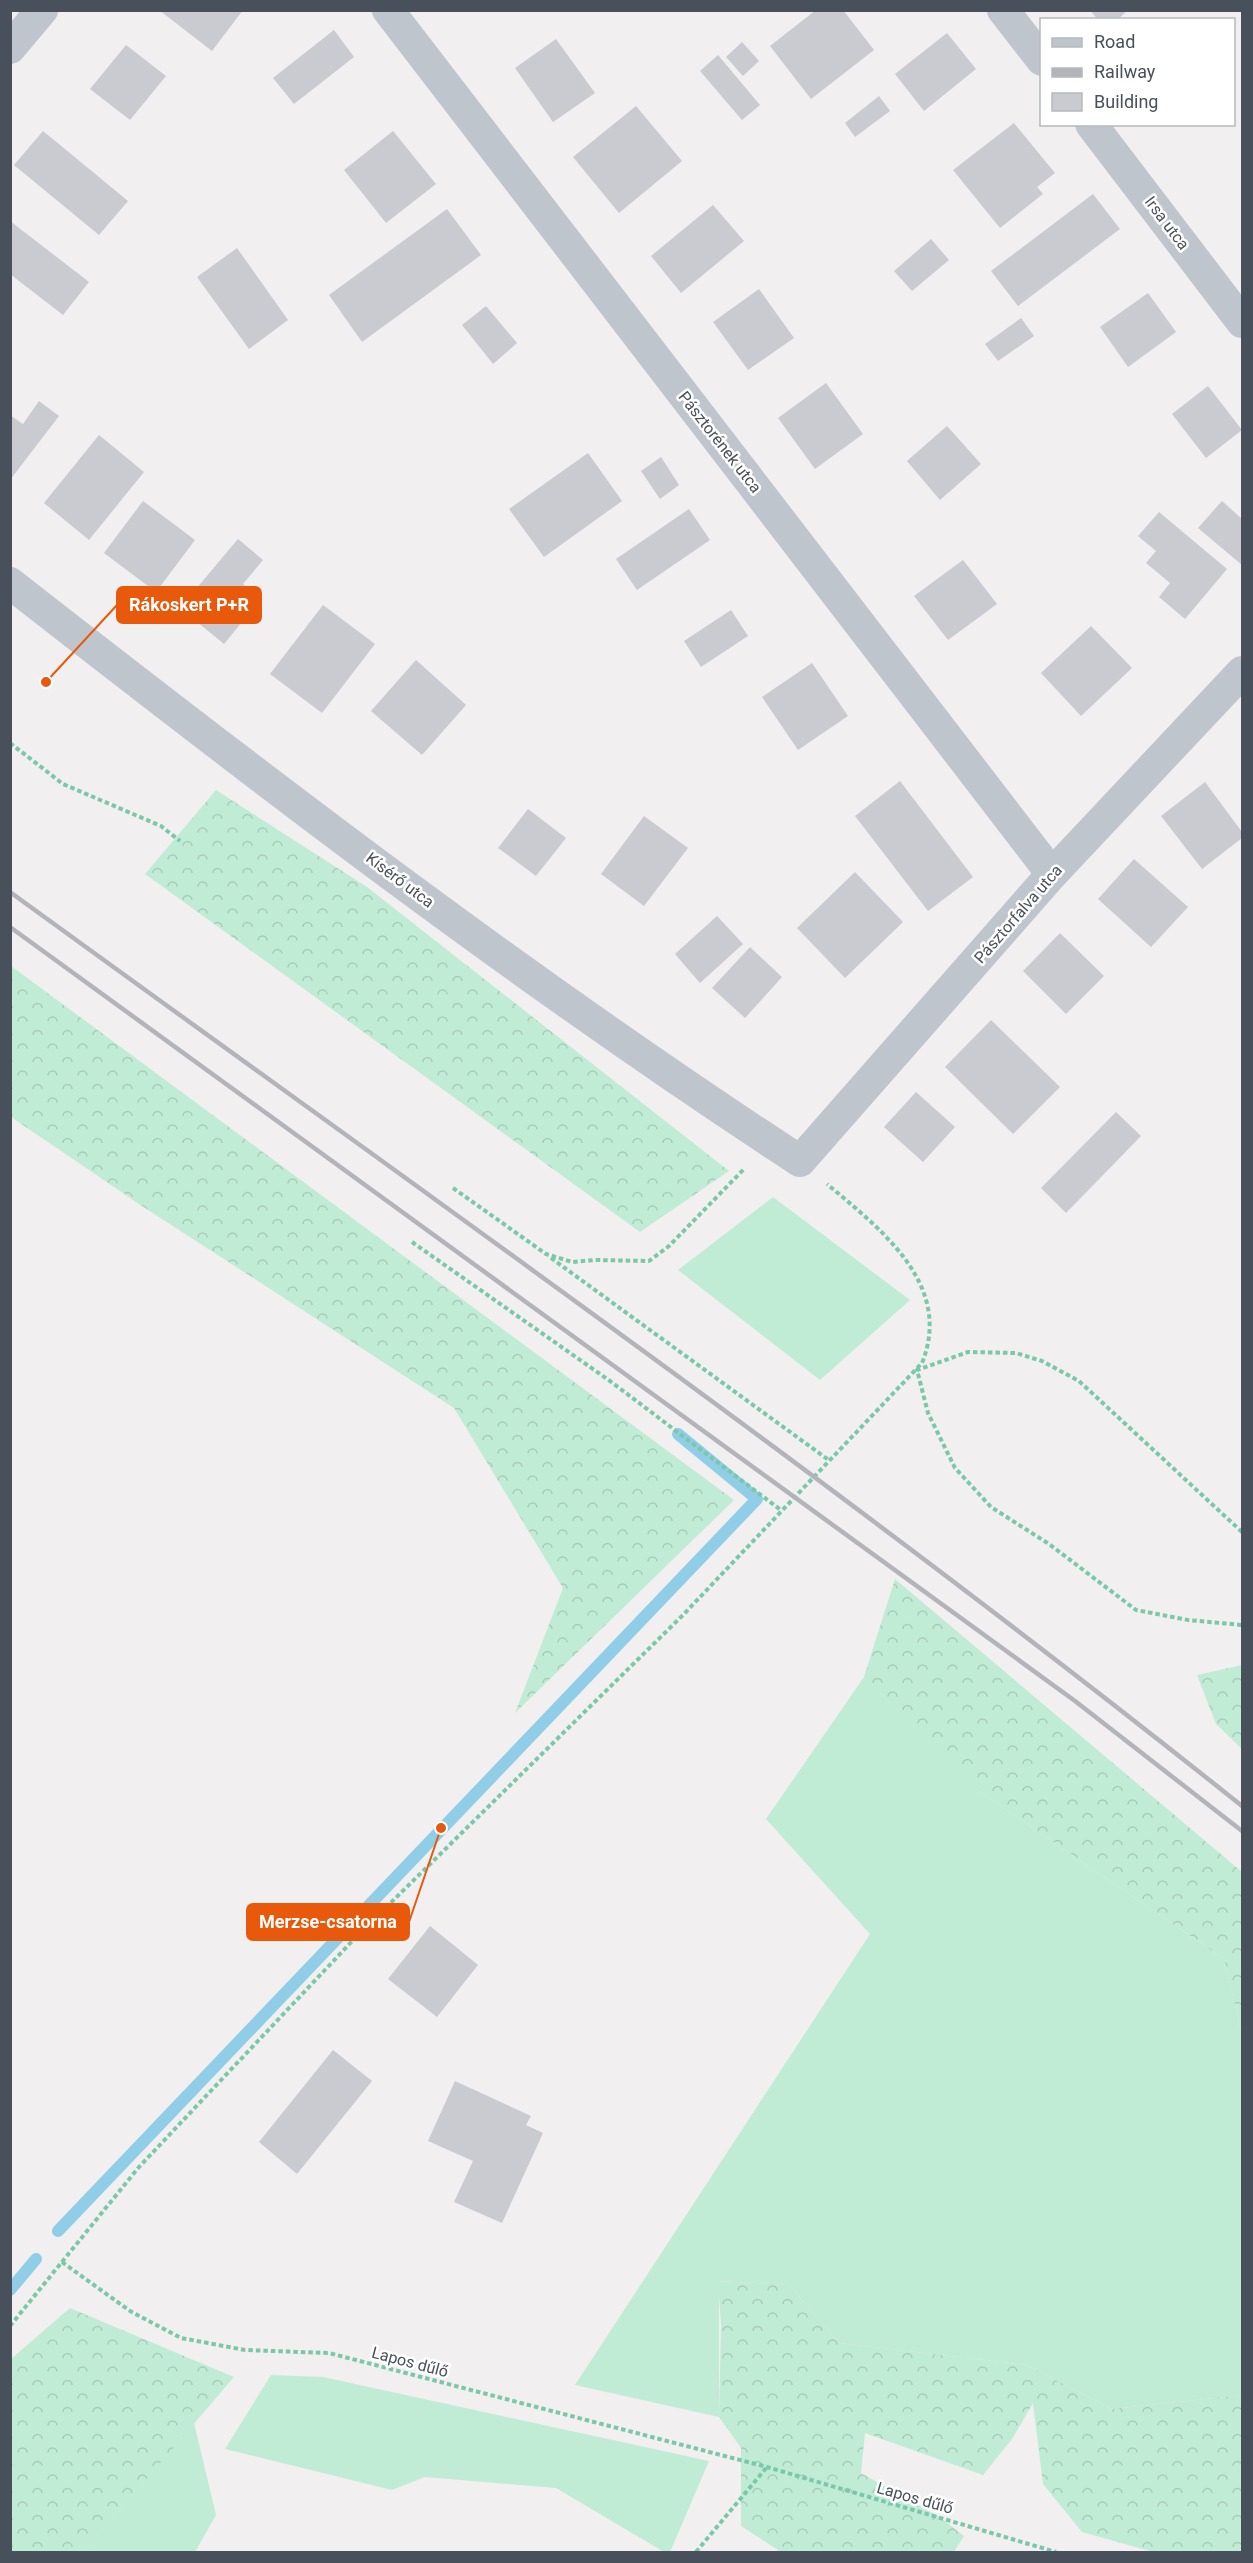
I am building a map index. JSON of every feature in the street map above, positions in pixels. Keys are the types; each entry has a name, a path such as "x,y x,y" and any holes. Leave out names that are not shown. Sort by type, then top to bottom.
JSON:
{"street":[{"path":"10,48 42,10"},
{"name":"Pásztorének utca","path":"388,10 1052,874"},
{"path":"1003,10 1040,59"},
{"name":"Irsa utca","path":"1093,126 1242,322"},
{"name":"Kísérő utca","path":"10,583 208,738 495,950 800,1161"},
{"name":"Pásztorfalva utca","path":"800,1161 1052,874 1242,672"}],"path":[{"path":"10,743 63,784 160,826 180,841"},
{"path":"543,1252 572,1262 649,1261 669,1246 726,1185 771,1142"},
{"path":"10,2326 139,2167 357,1936 683,1615 917,1370 928,1346 929,1315 925,1293 910,1264 882,1231 800,1161"},
{"path":"453,1188 830,1461"},
{"path":"412,1242 610,1381 782,1511"},
{"path":"917,1370 968,1352 1016,1353 1042,1361 1079,1381 1242,1532"},
{"path":"917,1370 928,1413 955,1468 991,1507 1049,1544 1136,1610 1188,1620 1242,1625"},
{"name":"Lapos dűlő","path":"62,2262 130,2311 181,2338 244,2350 329,2353 766,2467 1056,2553"},
{"path":"696,2553 766,2467"}],"green space":[{"path":"216,790 367,887 729,1171 640,1232 145,874"},
{"path":"11,966 734,1500 515,1713 563,1588 454,1408 142,1206 11,1117"},
{"path":"773,1197 910,1300 820,1380 678,1270"},
{"path":"895,1579 1242,1872 1242,2035 1224,1959 976,1789 864,1677"},
{"path":"1242,1665 1242,1749 1216,1724 1197,1675"},
{"path":"864,1677 976,1789 1224,1959 1242,2035 1242,2395 1112,2409 1027,2365 839,2343 789,2285 719,2281 719,2417 575,2385 870,1934 766,1819"},
{"path":"718,2281 789,2285 839,2343 1027,2365 1112,2409 1242,2395 1242,2552 1153,2552 1082,2532 1043,2484 1033,2403 1012,2439 983,2475 865,2433 861,2473 941,2518 964,2536 954,2552 781,2552 741,2526 741,2448 719,2417 721,2325"},
{"path":"70,2308 234,2377 84,2552 11,2552 11,2359"},
{"path":"271,2375 323,2377 709,2461 670,2552 664,2552 556,2488 425,2477 392,2490 225,2449"},
{"path":"194,2423 216,2515 195,2552 84,2552"}],"building":[{"path":"159,10 243,10 212,51"},
{"path":"816,10 843,10 874,50 811,99 770,46"},
{"path":"1090,10 1128,10 1119,18 1096,18"},
{"path":"334,30 354,57 294,104 273,78"},
{"path":"947,33 976,69 924,111 895,74"},
{"path":"556,39 595,93 553,122 515,68"},
{"path":"742,42 759,61 743,76 726,57"},
{"path":"126,45 166,76 130,120 90,89"},
{"path":"718,55 760,105 742,120 700,71"},
{"path":"879,96 890,111 855,137 845,123"},
{"path":"636,106 682,161 619,213 573,157"},
{"path":"1014,123 1055,173 1037,187 1043,194 1000,228 953,170"},
{"path":"43,131 128,201 99,235 14,165"},
{"path":"393,131 436,184 386,223 344,170"},
{"path":"1093,194 1120,229 1018,306 991,271"},
{"path":"713,205 744,241 681,293 651,256"},
{"path":"447,209 481,255 362,342 329,295"},
{"path":"10,221 89,282 63,315 10,274"},
{"path":"931,239 949,260 912,291 894,271"},
{"path":"237,248 288,320 249,349 197,277"},
{"path":"759,289 794,338 748,370 713,322"},
{"path":"1148,293 1176,332 1128,367 1100,327"},
{"path":"486,306 517,343 493,364 462,325"},
{"path":"1021,318 1034,336 998,361 985,344"},
{"path":"826,383 863,434 815,469 778,418"},
{"path":"1208,386 1242,430 1206,458 1172,414"},
{"path":"39,401 59,416 10,480 10,415 23,424"},
{"path":"947,426 981,464 940,500 907,461"},
{"path":"99,435 144,472 89,540 44,503"},
{"path":"588,453 622,501 544,557 509,509"},
{"path":"661,457 679,485 660,499 641,471"},
{"path":"143,501 195,540 156,592 104,553"},
{"path":"1222,501 1242,519 1242,565 1198,528"},
{"path":"689,509 710,540 637,590 616,559"},
{"path":"1159,512 1227,569 1185,619 1159,597 1170,583 1146,563 1156,551 1138,536"},
{"path":"238,539 263,560 243,584 261,599 224,644 180,608"},
{"path":"963,560 997,604 948,640 914,596"},
{"path":"323,605 375,644 322,713 270,674"},
{"path":"731,610 748,636 701,667 684,641"},
{"path":"1091,626 1132,668 1081,716 1041,673"},
{"path":"416,660 466,705 422,755 371,711"},
{"path":"812,663 848,716 798,750 762,697"},
{"path":"900,781 973,877 928,911 855,816"},
{"path":"1205,782 1242,832 1242,838 1202,869 1161,816"},
{"path":"528,809 566,838 536,876 498,848"},
{"path":"644,816 688,848 644,906 601,874"},
{"path":"1134,859 1188,907 1151,947 1098,899"},
{"path":"855,872 903,922 845,978 797,928"},
{"path":"717,916 743,944 700,983 675,954"},
{"path":"1060,933 1104,976 1066,1014 1023,971"},
{"path":"750,947 782,977 745,1018 712,988"},
{"path":"991,1020 1060,1087 1013,1134 945,1067"},
{"path":"916,1092 955,1127 923,1162 884,1127"},
{"path":"1116,1112 1141,1136 1066,1213 1041,1188"},
{"path":"430,1926 478,1965 437,2017 388,1979"},
{"path":"333,2050 372,2081 297,2174 259,2142"},
{"path":"455,2081 531,2116 526,2125 543,2133 502,2223 454,2202 473,2161 428,2141"}],"waterway":[{"path":"58,2231 757,1499 678,1434"},
{"path":"10,2290 36,2259"}],"railway":[{"path":"10,892 477,1229 786,1456 1091,1687 1242,1806"},
{"path":"10,927 1075,1701 1242,1831"}],"place":[{"name":"Rákoskert P+R","path":"46,682"},
{"name":"Merzse-csatorna","path":"441,1828"}]}
